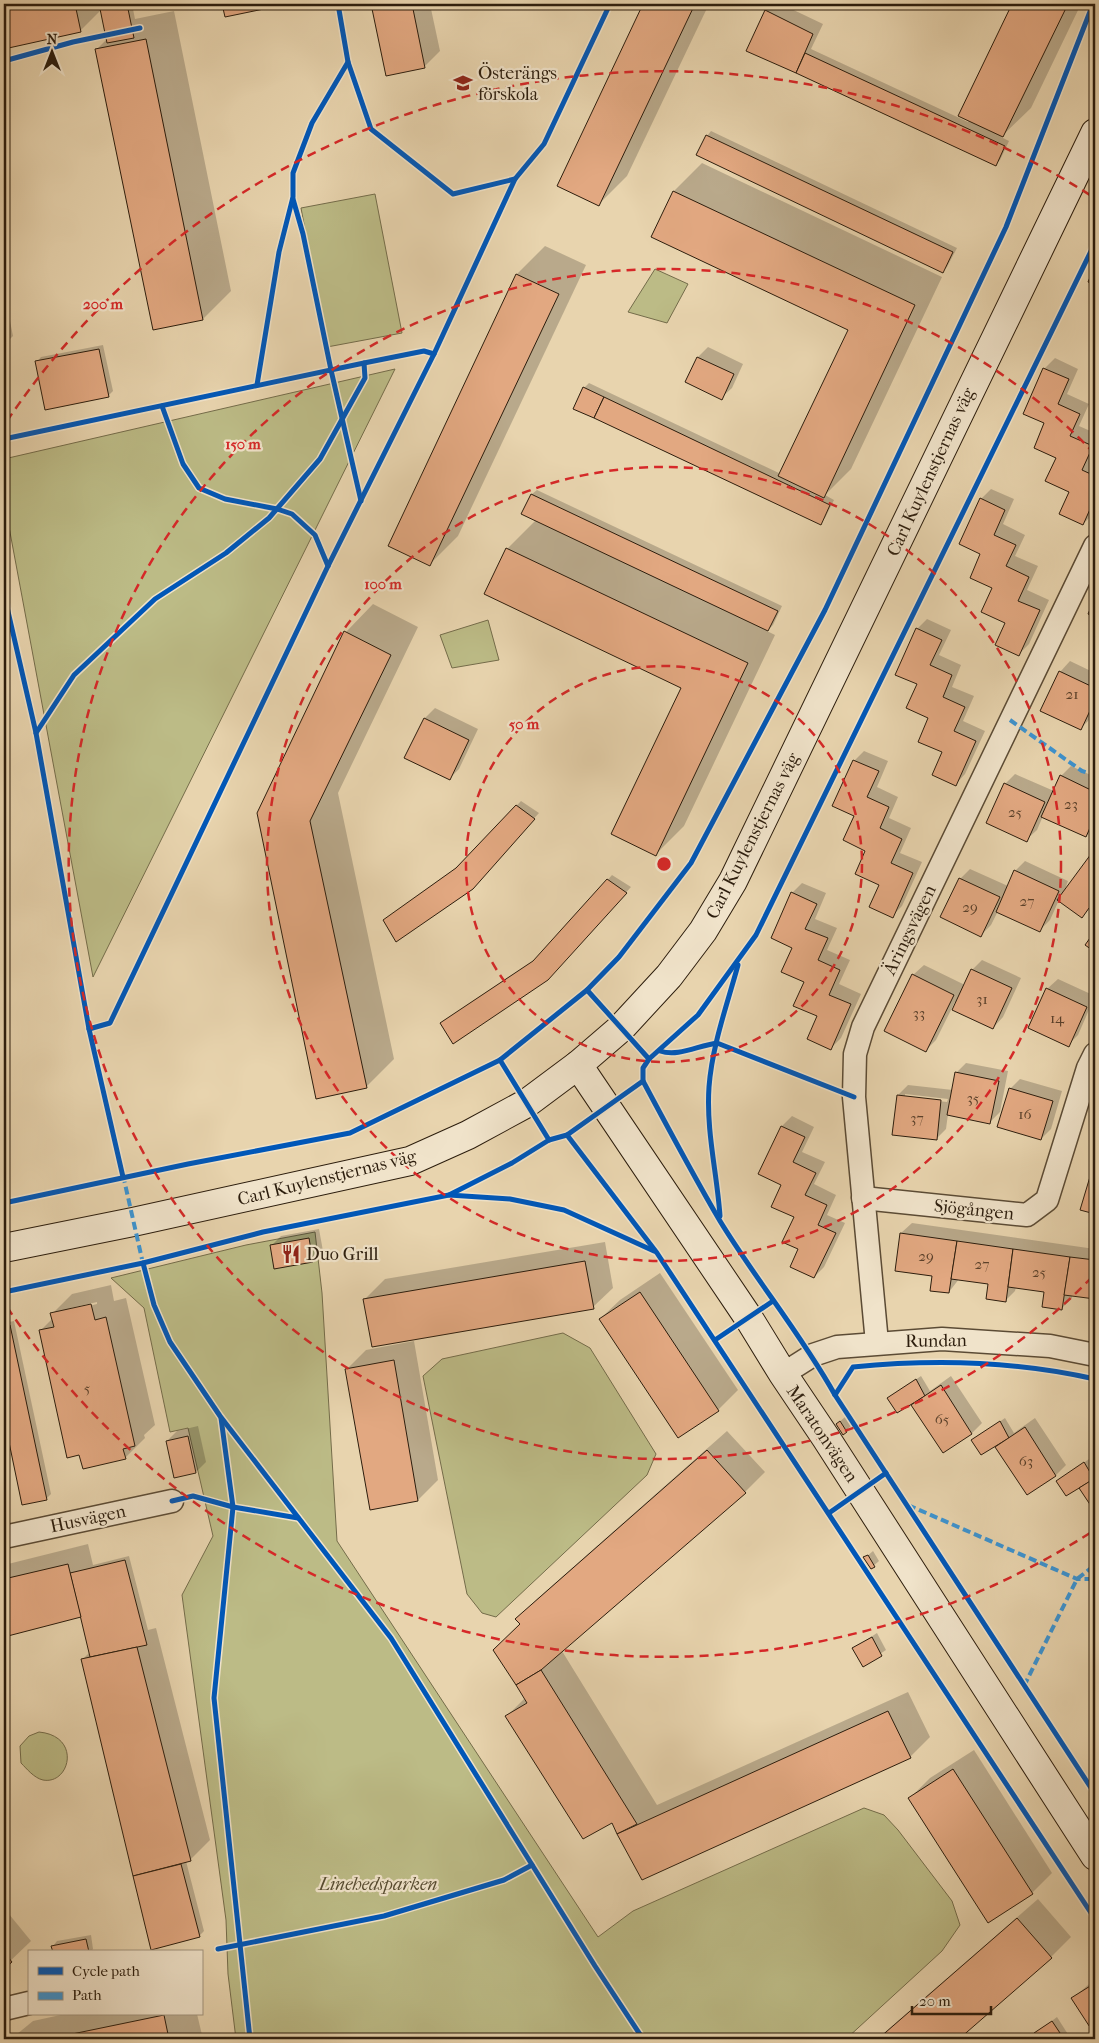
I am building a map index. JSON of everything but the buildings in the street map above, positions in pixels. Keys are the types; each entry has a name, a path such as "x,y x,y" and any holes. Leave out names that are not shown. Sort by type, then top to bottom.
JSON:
{"street":[{"name":"Carl Kuylenstjernas väg","path":"4,1248 158,1217 410,1161 468,1135 527,1103 578,1065 621,1028 669,976 704,930 733,882 1095,134"},
{"name":"Äringsvägen","path":"877,1343 854,1098 855,1054 863,1027 1095,546"},
{"name":"Sjögången","path":"863,1198 1027,1215 1047,1200 1088,1068 1095,1054"},
{"name":"Maratonvägen","path":"578,1065 748,1317 782,1374 841,1462 1095,1856"},
{"name":"Rundan","path":"782,1374 813,1356 837,1347 942,1339 1050,1346 1095,1355"},
{"name":"Husvägen","path":"4,1537 172,1501"},
{"path":"4,2008 28,2003"}],"green space":[{"path":"375,194 402,333 327,347 301,208"},
{"path":"655,269 688,284 667,323 628,312"},
{"path":"395,369 93,977 4,500 4,459"},
{"path":"488,620 499,660 452,668 440,635"},
{"name":"Linehedsparken","path":"315,1232 322,1293 337,1541 598,1937 633,1911 864,1808 884,1815 898,1830 952,1901 960,1925 942,1951 846,2039 236,2039 228,1974 226,1920 182,1595 213,1536 188,1428 170,1432 144,1308 111,1278 246,1245"},
{"path":"563,1333 590,1348 656,1454 647,1475 496,1617 482,1613 467,1594 423,1376 442,1359"},
{"path":"39,1732 53,1735 62,1742 66,1750 65,1768 60,1775 52,1780 43,1780 37,1777 21,1763 20,1746 29,1736"}],"marked path":[{"path":"1010,720 1082,771 1095,775"},
{"path":"123,1175 144,1268"},
{"path":"908,1505 1077,1579 1095,1579"},
{"path":"1024,1686 1077,1579 1095,1565"}],"cycle path":[{"path":"338,4 348,62 371,129 453,194 515,179"},
{"path":"89,1029 110,1023 328,566 434,354 515,179 544,144 610,4"},
{"path":"4,1203 188,1164 350,1133 500,1060 587,990 619,957 691,863 825,610 1006,227 1093,4"},
{"path":"4,61 73,42 140,28"},
{"path":"257,385 279,252 293,197 293,173 312,123 348,62"},
{"path":"293,199 303,234 331,370 361,501"},
{"path":"4,1292 143,1263 263,1232 449,1195 512,1163 549,1140 567,1135 643,1081 643,1068 649,1059 698,1015 756,935 1095,243"},
{"path":"4,439 424,351 434,354"},
{"path":"36,733 74,675 155,599 226,553 269,518 320,459 365,378 364,363"},
{"path":"162,406 183,464 199,488 225,499 277,509 292,514 315,535 328,566"},
{"path":"4,594 36,733 89,1029 123,1177"},
{"path":"720,1216 710,1136 709,1087 717,1041 738,965"},
{"path":"587,990 649,1059"},
{"path":"660,1051 674,1053 717,1043 854,1097"},
{"path":"500,1060 549,1140"},
{"path":"643,1081 720,1221 808,1350 835,1395 1095,1794"},
{"path":"567,1135 657,1253 1095,1919"},
{"path":"449,1195 510,1199 564,1210 654,1251"},
{"path":"143,1263 154,1305 170,1342 220,1416 391,1638 595,1966 643,2039"},
{"path":"715,1340 773,1301"},
{"path":"835,1395 853,1367 883,1364 975,1363 1005,1365 1035,1368 1095,1379"},
{"path":"221,1418 233,1507 214,1698 250,2039"},
{"path":"829,1513 886,1473"},
{"path":"172,1501 193,1496 233,1507 298,1518"},
{"path":"218,1949 384,1916 504,1880 532,1865"}],"place":[{"name":"Österängs förskola","path":"463,83"},
{"name":"Duo Grill","path":"291,1254"}]}
